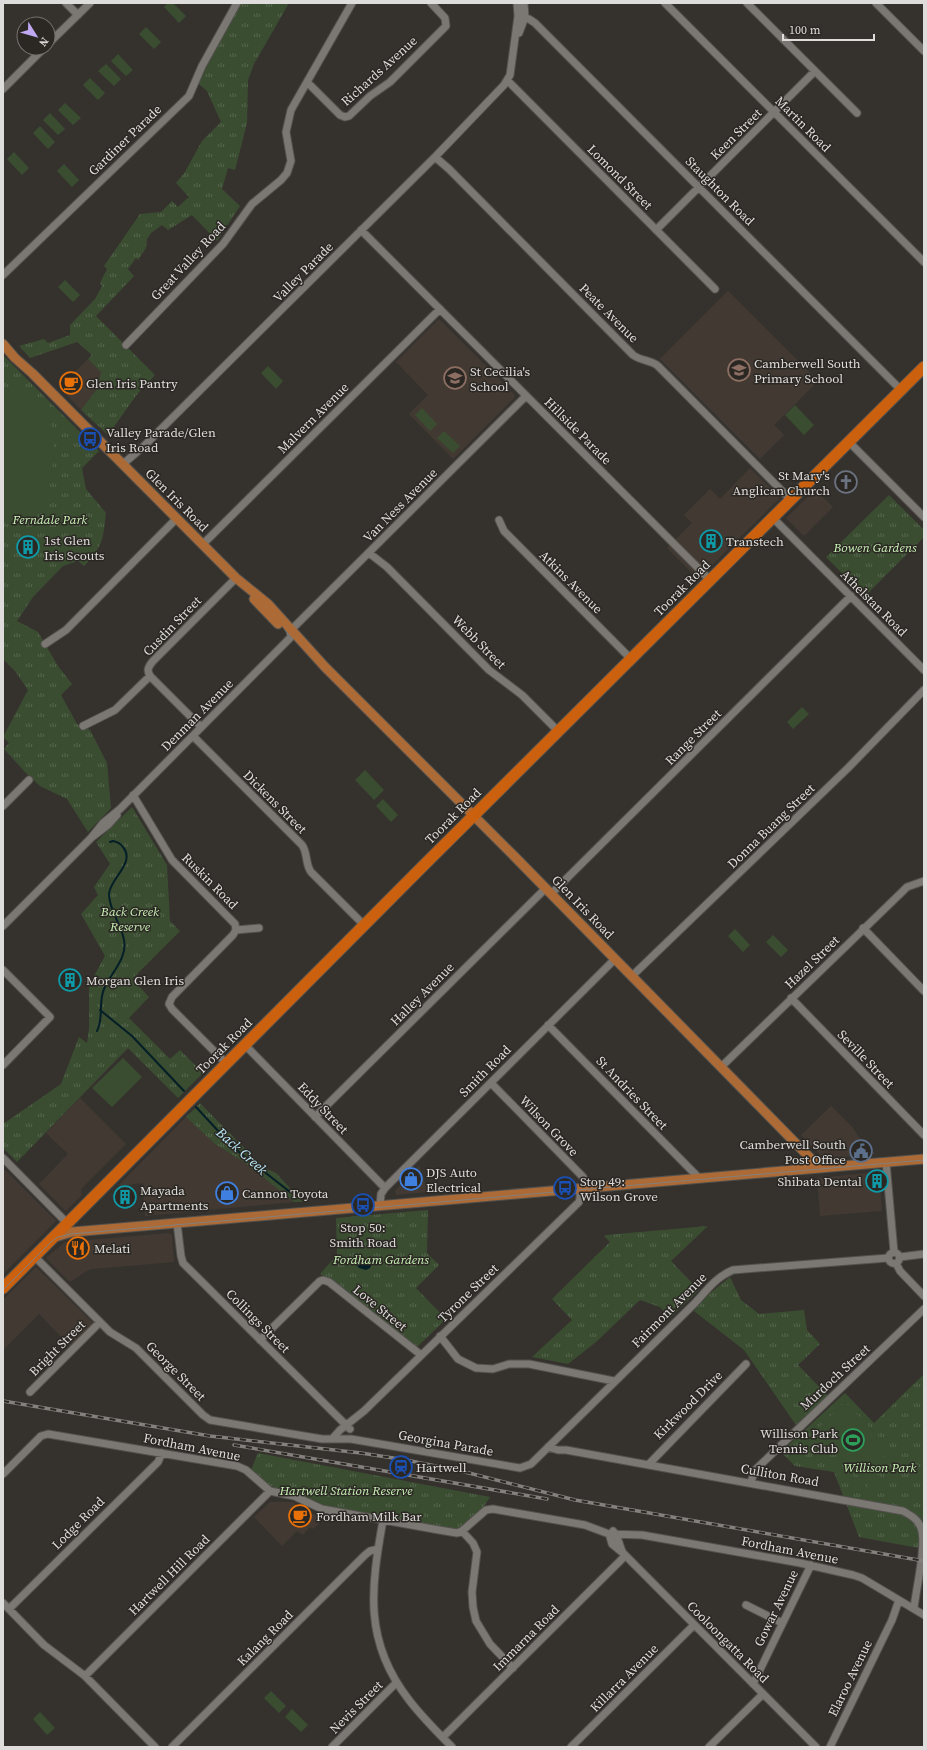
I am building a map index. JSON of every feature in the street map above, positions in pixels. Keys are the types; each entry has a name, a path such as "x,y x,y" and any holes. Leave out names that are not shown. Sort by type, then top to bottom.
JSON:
{"highway":[{"name":"Toorak Road","path":"3,1288 631,658 923,369"}],"main road":[{"name":"Glen Iris Road","path":"3,344 19,362 32,373 203,544 265,611 325,667 474,815 820,1168"},
{"name":"Glen Iris Road","path":"236,578 268,604 291,634 300,640 325,667"},
{"path":"50,1241 62,1234 85,1231 924,1159"},
{"path":"78,1212 76,1223 85,1231"}],"street":[{"path":"66,3 78,15"},
{"path":"56,36 90,3"},
{"name":"Gardiner Parade","path":"3,275 189,96 202,66 237,3"},
{"name":"Great Valley Road","path":"126,345 226,241 244,212 284,177 289,169 291,161 286,137 289,117 352,3"},
{"name":"Richards Avenue","path":"307,82 340,115 345,117 349,116 370,96 390,82 443,29 447,22 445,16 431,3"},
{"path":"517,3 522,17"},
{"path":"510,82 514,71 524,3"},
{"name":"Martin Road","path":"665,3 924,262"},
{"path":"747,3 857,113"},
{"path":"876,3 924,51"},
{"name":"Staughton Road","path":"522,17 535,23 901,390"},
{"path":"3,89 36,56"},
{"name":"Keen Street","path":"656,230 815,71"},
{"name":"Valley Parade","path":"125,466 361,230 478,114 486,108 510,82"},
{"name":"Lomond Street","path":"510,82 715,289"},
{"name":"Peate Avenue","path":"436,156 633,355 652,362 658,366 791,500"},
{"name":"Hillside Parade","path":"361,230 710,580"},
{"name":"Malvern Avenue","path":"203,544 440,309"},
{"name":"Van Ness Avenue","path":"291,634 371,551 526,396"},
{"path":"849,442 924,517"},
{"path":"45,644 66,630 177,518"},
{"name":"Athelstan Road","path":"773,518 924,670"},
{"name":"Atkins Avenue","path":"500,520 504,531 631,658"},
{"name":"Webb Street","path":"371,551 489,670 522,695 558,731"},
{"name":"Cusdin Street","path":"201,727 150,676 148,671 151,664 236,578"},
{"name":"Range Street","path":"548,891 851,596"},
{"name":"Denman Avenue","path":"3,926 91,838 108,825 133,795 193,736 291,634"},
{"path":"83,726 115,710 150,676"},
{"name":"Donna Buang Street","path":"632,976 848,768 924,690"},
{"name":"Dickens Street","path":"193,736 302,845 308,868 311,872 364,925"},
{"path":"3,806 29,780"},
{"name":"Ruskin Road","path":"133,795 172,860 234,922 236,930 233,935 172,997 169,1004 172,1009 226,1063"},
{"name":"Hazel Street","path":"721,1067 905,889 924,881"},
{"name":"Halley Avenue","path":"315,1117 548,891"},
{"path":"236,930 259,928"},
{"path":"864,928 924,991"},
{"name":"Smith Road","path":"380,1206 381,1194 385,1188 615,959"},
{"path":"3,970 50,1017 3,1065"},
{"name":"Seville Street","path":"791,998 924,1136"},
{"name":"St Andries Street","path":"548,1025 699,1178"},
{"name":"Eddy Street","path":"244,1045 385,1188"},
{"name":"Wilson Grove","path":"490,1083 583,1177 583,1188"},
{"path":"3,1158 67,1223"},
{"path":"886,1162 896,1257 900,1271 924,1296"},
{"name":"Tyrone Street","path":"332,1439 348,1427 579,1202 583,1188"},
{"name":"Collings Street","path":"177,1223 182,1262 348,1427"},
{"name":"Fairmont Avenue","path":"550,1445 694,1303 715,1280 724,1274 733,1270 888,1258 890,1253 896,1257"},
{"path":"896,1257 924,1254"},
{"name":"George Street","path":"34,1256 100,1322 113,1334 136,1348 207,1418 214,1421 314,1438 332,1439"},
{"name":"Love Street","path":"260,1340 320,1281 323,1280 329,1282 421,1355"},
{"name":"Murdoch Street","path":"751,1482 755,1470 924,1309"},
{"name":"Bright Street","path":"30,1392 100,1322"},
{"path":"440,1336 458,1359 476,1368 487,1369 509,1364 529,1364 614,1381"},
{"name":"Kirkwood Drive","path":"649,1464 746,1364"},
{"path":"348,1427 351,1439"},
{"name":"Fordham Avenue","path":"3,1474 46,1434 240,1467 246,1470 270,1491 294,1496 322,1509 383,1520 454,1532 462,1531 483,1512 490,1509 585,1525 614,1533 642,1535 811,1565 858,1577 924,1615"},
{"name":"Georgina Parade","path":"332,1439 351,1439 520,1468 528,1466 550,1445"},
{"name":"Culliton Road","path":"550,1445 566,1450 751,1482 903,1511 914,1518 920,1526 924,1538 916,1589 906,1604"},
{"name":"Lodge Road","path":"9,1609 158,1462 162,1453"},
{"name":"Hartwell Hill Road","path":"84,1676 270,1491"},
{"path":"383,1520 373,1579 374,1619 380,1645 396,1683 416,1710 452,1747"},
{"path":"462,1531 473,1543 477,1552 472,1592 472,1607 476,1621 490,1644 513,1668"},
{"name":"Cooloongatta Road","path":"614,1533 624,1554 816,1747"},
{"name":"Kalang Road","path":"172,1747 365,1555 370,1551 378,1549"},
{"name":"Immarna Road","path":"443,1737 513,1668 624,1554"},
{"name":"Gowar Avenue","path":"753,1684 811,1565"},
{"path":"3,1603 44,1645 84,1676 155,1747"},
{"name":"Elaroo Avenue","path":"830,1747 892,1620 906,1604"},
{"path":"746,1605 782,1623"},
{"name":"Killarra Avenue","path":"571,1747 694,1625"},
{"name":"Nevis Street","path":"332,1747 396,1683"},
{"path":"710,1747 763,1694"}],"shaded area":[{"name":"Camberwell South Primary School","path":"728,291 818,381 774,425 784,435 760,459 660,359"},
{"name":"St Cecilia's School","path":"439,319 515,395 514,398 453,459 409,414 428,395 396,362"},
{"path":"88,359 101,372 97,389 81,410 59,387"},
{"path":"750,468 780,498 698,579 667,548 692,523 684,515 710,489 720,499"},
{"path":"815,490 833,507 804,536 786,518"},
{"path":"80,1098 126,1144 81,1189 82,1195 66,1211 39,1184 68,1154 46,1133"},
{"path":"831,1106 853,1128 858,1136 875,1154 824,1159 801,1135"},
{"path":"186,1117 215,1144 244,1162 294,1202 145,1216 143,1183 118,1186"},
{"path":"419,1166 428,1192 396,1195 395,1191"},
{"path":"3,1168 56,1221 3,1274"},
{"path":"877,1172 879,1175 882,1211 820,1216 817,1178"},
{"path":"169,1233 172,1235 174,1262 92,1269 70,1282 46,1258 65,1242"},
{"path":"36,1267 94,1324 71,1347 39,1314 3,1350 3,1300"},
{"path":"270,1502 293,1502 304,1513 326,1516 313,1529 310,1527 303,1535 297,1531 282,1546 254,1517"}],"green space":[{"path":"168,3 173,3 186,16 179,23 164,7"},
{"path":"240,3 289,3 254,64 248,80 247,123 235,170 228,168 222,189 240,206 217,241 192,215 168,230 162,225 151,233 147,239 146,248 138,260 136,258 128,269 134,276 96,316 155,375 138,393 108,435 81,410 97,389 101,372 88,359 92,355 77,342 30,358 19,346 44,339 48,343 70,335 70,325 95,299 102,286 100,283 107,269 104,266 140,214 161,212 172,201 178,207 189,197 176,183 185,172 202,141 221,122 207,91 198,83"},
{"path":"146,27 161,42 154,49 139,34"},
{"path":"118,54 133,70 126,76 111,61"},
{"path":"106,64 121,79 114,86 98,71"},
{"path":"90,78 105,93 98,100 83,85"},
{"path":"65,103 81,118 73,125 58,110"},
{"path":"50,113 65,129 58,135 43,120"},
{"path":"40,126 55,142 48,149 33,133"},
{"path":"14,152 29,168 22,175 7,159"},
{"path":"64,164 79,180 72,187 57,171"},
{"path":"65,280 80,295 73,302 58,287"},
{"name":"Ferndale Park","path":"3,355 99,451 82,468 86,489 106,513 103,536 99,548 84,566 78,561 63,566 33,597 17,621 38,632 58,666 72,684 61,695 77,724 90,730 107,763 111,808 88,832 67,799 40,786 4,749 9,743 3,737 28,690 15,671 3,659"},
{"path":"268,366 283,381 276,389 261,373"},
{"path":"14,391 28,395 38,402 46,412 53,437 54,450 50,483 44,503 36,514 30,519 22,523 11,524 3,523 3,393"},
{"path":"795,405 814,425 804,435 785,415"},
{"path":"422,408 437,424 430,431 415,415"},
{"path":"444,431 460,446 453,453 437,438"},
{"name":"Bowen Gardens","path":"889,495 924,530 924,537 865,596 826,557"},
{"path":"802,707 809,714 793,729 787,722"},
{"path":"365,770 384,790 374,800 355,780"},
{"path":"383,799 398,815 391,822 376,806"},
{"name":"Back Creek Reserve","path":"132,807 167,865 170,921 180,931 132,979 149,997 129,1018 170,1059 180,1050 203,1073 178,1098 128,1048 17,1162 3,1148 3,1124 61,1084 79,1037 87,1043 89,1029 89,985 105,956 81,914 98,895 94,887 110,864 96,842"},
{"path":"735,929 750,945 743,952 728,936"},
{"path":"773,935 788,950 781,957 766,942"},
{"path":"123,1058 142,1077 112,1107 92,1088"},
{"path":"200,1103 263,1167 276,1173 303,1202 294,1202 244,1162 215,1144 186,1117"},
{"name":"Fordham Gardens","path":"428,1210 427,1253 439,1265 416,1288 446,1319 416,1348 330,1279 320,1274 337,1255 336,1218"},
{"path":"708,1226 671,1261 699,1290 670,1318 660,1307 640,1300 596,1342 568,1364 532,1357 572,1320 552,1299 610,1242 604,1236"},
{"path":"730,1277 741,1300 759,1314 804,1310 807,1330 820,1344 798,1365 829,1397 796,1425 744,1350 694,1311 709,1294"},
{"name":"Willison Park","path":"924,1374 924,1549 859,1537 834,1472 795,1466 781,1452 845,1393 874,1423"},
{"name":"Willison Park Tennis Club","path":"845,1402 891,1449 860,1478 815,1431"},
{"name":"Hartwell Station Reserve","path":"258,1453 490,1497 472,1520 457,1529 332,1508 319,1504 313,1500 311,1501 292,1492 291,1490 281,1488 277,1489 266,1483 251,1470"},
{"path":"879,1475 885,1481 874,1492 867,1485"},
{"path":"271,1691 286,1706 279,1713 264,1698"},
{"path":"292,1709 308,1725 301,1732 285,1717"},
{"path":"40,1712 55,1728 47,1735 33,1719"}],"water":[{"path":"356,1255 360,1257 361,1261 366,1258 372,1263 370,1268 366,1270 359,1268 352,1260 352,1258"}],"waterway":[{"name":"Back Creek","path":"97,1031 100,1021 102,994 118,966 125,947 122,934 111,906 109,894 113,882 125,865 126,853 118,842 110,842"},
{"name":"Back Creek","path":"100,1010 132,1036 184,1091"},
{"name":"Back Creek","path":"196,1107 239,1152 290,1192"}],"tram line":[{"path":"3,1290 52,1241 58,1237 71,1234 924,1160"}],"railway":[{"path":"3,1401 210,1436 361,1453 406,1460 465,1472 575,1500 924,1561"},
{"path":"234,1445 547,1499"}],"place":[{"name":"Camberwell South Primary School","path":"739,370"},
{"name":"St Cecilia's School","path":"455,378"},
{"name":"Glen Iris Pantry","path":"71,383"},
{"name":"Valley Parade/Glen Iris Road","path":"90,439"},
{"name":"St Mary's Anglican Church","path":"846,482"},
{"name":"Transtech","path":"711,541"},
{"name":"1st Glen Iris Scouts","path":"28,547"},
{"name":"Morgan Glen Iris","path":"70,980"},
{"name":"Camberwell South Post Office","path":"861,1151"},
{"name":"DJS Auto Electrical","path":"411,1179"},
{"name":"Shibata Dental","path":"877,1181"},
{"name":"Stop 49: Wilson Grove","path":"565,1188"},
{"name":"Cannon Toyota","path":"227,1193"},
{"name":"Mayada Apartments","path":"125,1197"},
{"name":"Stop 50: Smith Road","path":"363,1205"},
{"name":"Melati","path":"78,1248"},
{"name":"Willison Park Tennis Club","path":"853,1440"},
{"name":"Hartwell","path":"401,1467"},
{"name":"Fordham Milk Bar","path":"300,1516"}]}
